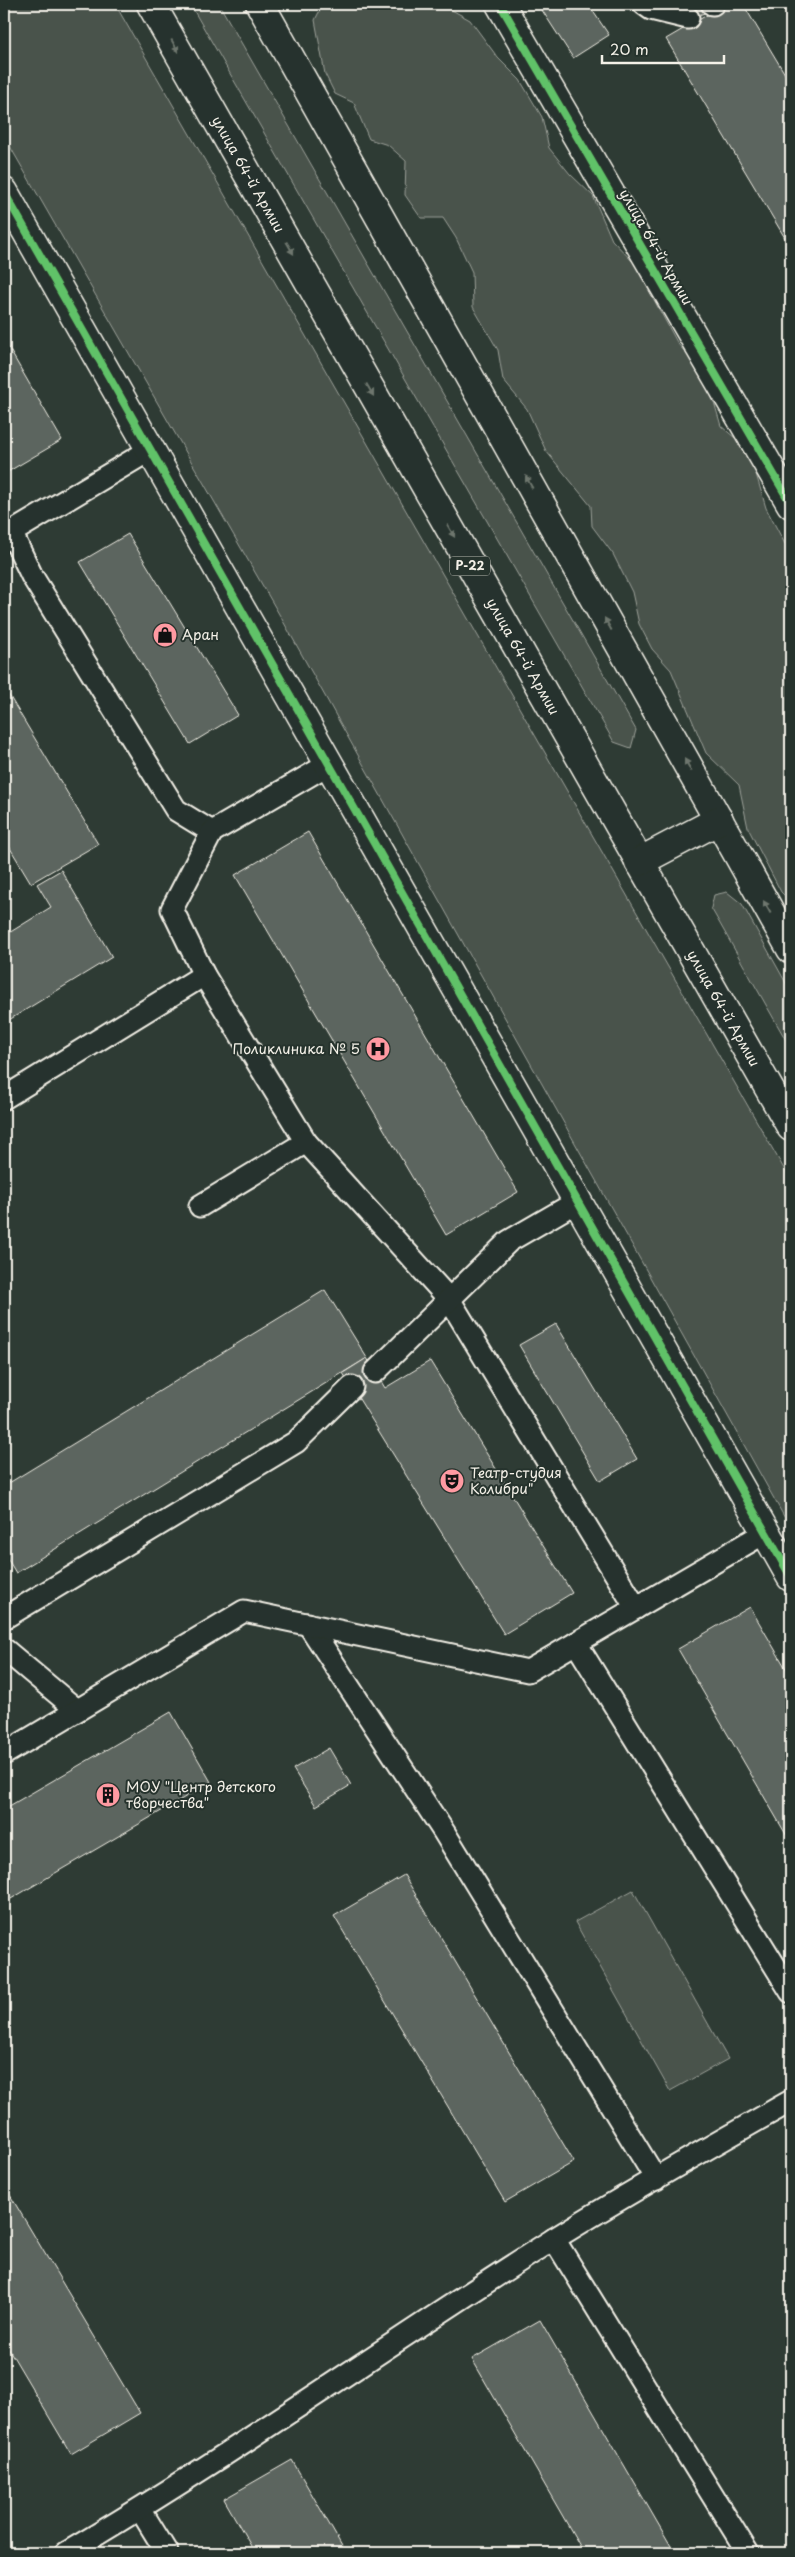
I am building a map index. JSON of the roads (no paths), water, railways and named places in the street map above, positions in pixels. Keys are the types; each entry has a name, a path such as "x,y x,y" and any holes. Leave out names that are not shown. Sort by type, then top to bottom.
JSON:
{"main road":[{"name":"улица 64-й Армии","path":"151,4 791,1127"},
{"path":"260,4 791,949"},
{"name":"улица 64-й Армии","path":"500,4 791,504"},
{"path":"4,192 791,1577"},
{"path":"639,862 719,820"}],"lane":[{"path":"644,4 651,9 688,18"},
{"path":"150,450 8,534 176,810 212,832"},
{"path":"329,764 212,832 172,909 204,975 306,1142 449,1299 636,1608"},
{"path":"4,1098 204,975"},
{"path":"200,1206 306,1142"},
{"path":"375,1372 509,1240 578,1201"},
{"path":"4,1618 296,1442 352,1387"},
{"path":"4,1754 244,1611 528,1671 766,1532"},
{"path":"308,1624 444,1832 656,2179"},
{"path":"576,1643 791,1992"},
{"path":"4,1649 77,1710"},
{"path":"66,2553 140,2509 554,2239 791,2101"},
{"path":"554,2239 748,2553"},
{"path":"140,2509 167,2553"}],"place":[{"name":"Аран","path":"165,635"},
{"name":"Поликлиника № 5","path":"378,1049"},
{"name":"Театр-студия Колибри\"","path":"452,1481"},
{"name":"МОУ \"Центр детского творчества\"","path":"108,1795"}]}
